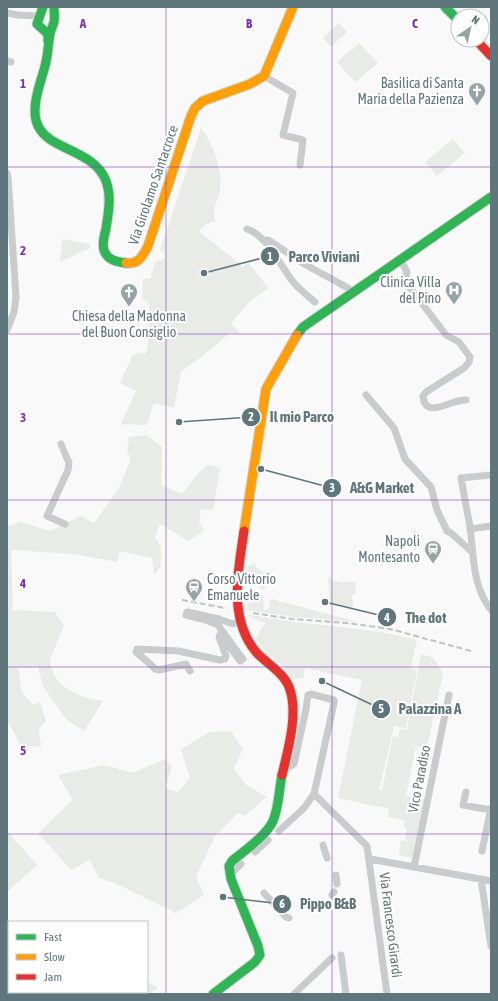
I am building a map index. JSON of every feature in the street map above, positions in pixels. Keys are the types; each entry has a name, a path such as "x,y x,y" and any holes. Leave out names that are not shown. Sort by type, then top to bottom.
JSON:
{"main road":[{"path":"54,7 54,18 54,24 48,29 40,28 40,15 48,13 54,18"},
{"path":"264,76 294,9"},
{"name":"Via Girolamo Santacroce","path":"48,29 48,53 35,116 36,121 44,135 93,161 102,171 108,185 110,198 103,243 104,250 108,257 115,262 132,264 144,255 180,154 191,116 196,108 204,101 250,84 264,76"},
{"path":"484,48 491,56"},
{"path":"213,994 255,962 260,955 256,941 231,879 229,866 232,861 272,824 284,767 293,709 291,691 285,680 259,655 250,644 240,622 236,598 238,572 266,389 298,333 311,320 491,197"}],"street":[{"path":"7,13 18,15 40,15"},
{"path":"264,76 293,93 283,135 303,140 300,165"},
{"path":"7,173 16,297 14,312 7,330"},
{"path":"247,229 251,230 264,241 295,285 315,302"},
{"path":"264,241 268,240 306,265 348,288 351,293"},
{"path":"400,259 408,272 405,282 446,335 459,342 470,357 469,362 464,368 439,385 427,391 423,396 424,401 431,408 435,408 461,399 466,400"},
{"path":"366,396 394,428 405,459 432,488 437,510 447,531 471,551"},
{"path":"61,444 69,463 68,470 47,516 65,524"},
{"path":"491,475 461,478 470,529 471,551 478,585 486,603 491,610"},
{"path":"470,529 491,526"},
{"path":"190,671 186,664 160,670 155,669 149,662 136,652 137,649 178,651 225,659 226,656 218,637 220,634 240,661 243,659 218,625 186,615 187,612 234,624 240,622"},
{"path":"279,831 304,808 314,794 334,700 311,694 308,695 294,764 289,767 284,767"},
{"name":"Vico Paradiso","path":"414,867 449,695"},
{"path":"466,792 463,805 491,809 482,851"},
{"name":"Via Francesco Girardi","path":"314,794 367,846 387,994"},
{"path":"255,852 268,840"},
{"path":"323,845 327,858"},
{"path":"370,860 491,881"},
{"path":"234,870 241,864"},
{"path":"336,875 337,884"},
{"path":"481,879 491,946"},
{"path":"264,893 286,917 289,918"},
{"path":"341,955 346,994"},
{"path":"294,994 332,958 324,959"}],"shaded area":[{"path":"339,23 347,32 331,47 323,38"},
{"path":"359,43 378,63 355,82 337,62"},
{"path":"201,128 213,149 221,182 214,208 215,221 206,225 199,232 233,258 242,267 249,263 268,288 252,299 231,323 240,334 230,333 204,355 181,371 174,408 154,403 147,425 121,424 136,391 120,383 133,354 136,355 137,352 145,354 147,351 150,319 148,302 142,298 143,279 150,279 156,261 161,261 165,257 164,253 160,250"},
{"path":"453,139 465,153 437,176 425,162"},
{"path":"62,239 90,244 90,248 60,262"},
{"path":"146,435 162,447 161,485 182,494 198,474 208,465 220,468 213,510 201,509 199,522 204,531 188,541 161,524 159,525 155,538 160,544 161,560 160,568 154,575 152,558 120,551 117,562 75,554 11,550 13,610 55,612 64,625 49,662 57,680 74,693 91,699 103,701 84,731 66,719 43,686 38,667 18,668 22,693 34,705 40,702 46,721 39,728 41,747 20,746 15,734 7,722 7,527 20,522 50,531 81,516 94,523 119,488 131,458 127,452 129,437"},
{"path":"255,563 256,568 271,577 264,590 259,588 257,574 252,574 246,585 247,567"},
{"path":"331,576 332,580 339,582 356,582 355,594 352,595 353,610 330,603 328,577"},
{"path":"258,594 263,595 264,610 268,610 271,599 358,622 294,617 247,610 247,604 249,604"},
{"path":"247,614 289,621 375,631 417,640 411,668 417,670 406,728 394,726 379,790 382,791 393,736 398,737 400,728 407,730 421,654 434,658 434,661 436,661 443,674 427,748 416,746 406,796 424,800 412,858 399,855 401,840 408,841 405,839 407,828 404,827 405,820 388,817 389,809 338,798 362,680 305,668 303,678 292,679 284,668 264,649 256,638 265,623 258,621"},
{"path":"231,731 243,749 234,768 246,785 267,797 244,816 238,813 215,836 196,877 204,895 176,913 115,883 99,878 90,860 71,870 38,833 73,800 58,775 104,765 133,773 165,759 172,766 165,788 178,792 190,778 181,749 210,732"},
{"path":"7,831 37,865 7,892"},
{"path":"7,962 8,993 148,993 148,982 158,988 149,994 7,994"}],"railway":[{"path":"182,600 225,608"},
{"path":"253,613 292,619 347,623 394,630 471,651"}],"traffic: fast":[{"path":"43,7 37,24 48,34 48,41"},
{"path":"54,7 54,22 36,100 36,120 40,130 48,138 91,161 100,170 106,181 109,193 108,217 103,245 104,250 110,258 126,263"},
{"path":"445,7 450,12"},
{"path":"297,335 303,327 491,197"},
{"path":"213,994 255,962 260,955 258,946 231,879 229,866 232,861 260,838 270,827 278,804 282,775"}],"traffic: slow":[{"path":"126,263 134,263 140,259 148,246 191,116 195,108 203,101 250,84 264,76 293,7"},
{"path":"244,531 266,389 297,335"}],"traffic: jam":[{"path":"484,48 491,56"},
{"path":"244,531 239,562 237,594 241,624 247,639 256,652 287,682 292,697 292,731 282,775"}],"place":[{"name":"Basilica di Santa Maria della Pazienza","path":"477,106"},
{"name":"Parco Viviani","path":"204,273"},
{"name":"Clinica Villa del Pino","path":"454,305"},
{"name":"Chiesa della Madonna del Buon Consiglio","path":"129,307"},
{"name":"Il mio Parco","path":"179,422"},
{"name":"A&G Market","path":"261,469"},
{"name":"Napoli Montesanto","path":"433,564"},
{"name":"Corso Vittorio Emanuele","path":"194,602"},
{"name":"The dot","path":"325,602"},
{"name":"Palazzina A","path":"322,681"},
{"name":"Pippo B&B","path":"223,897"}]}
